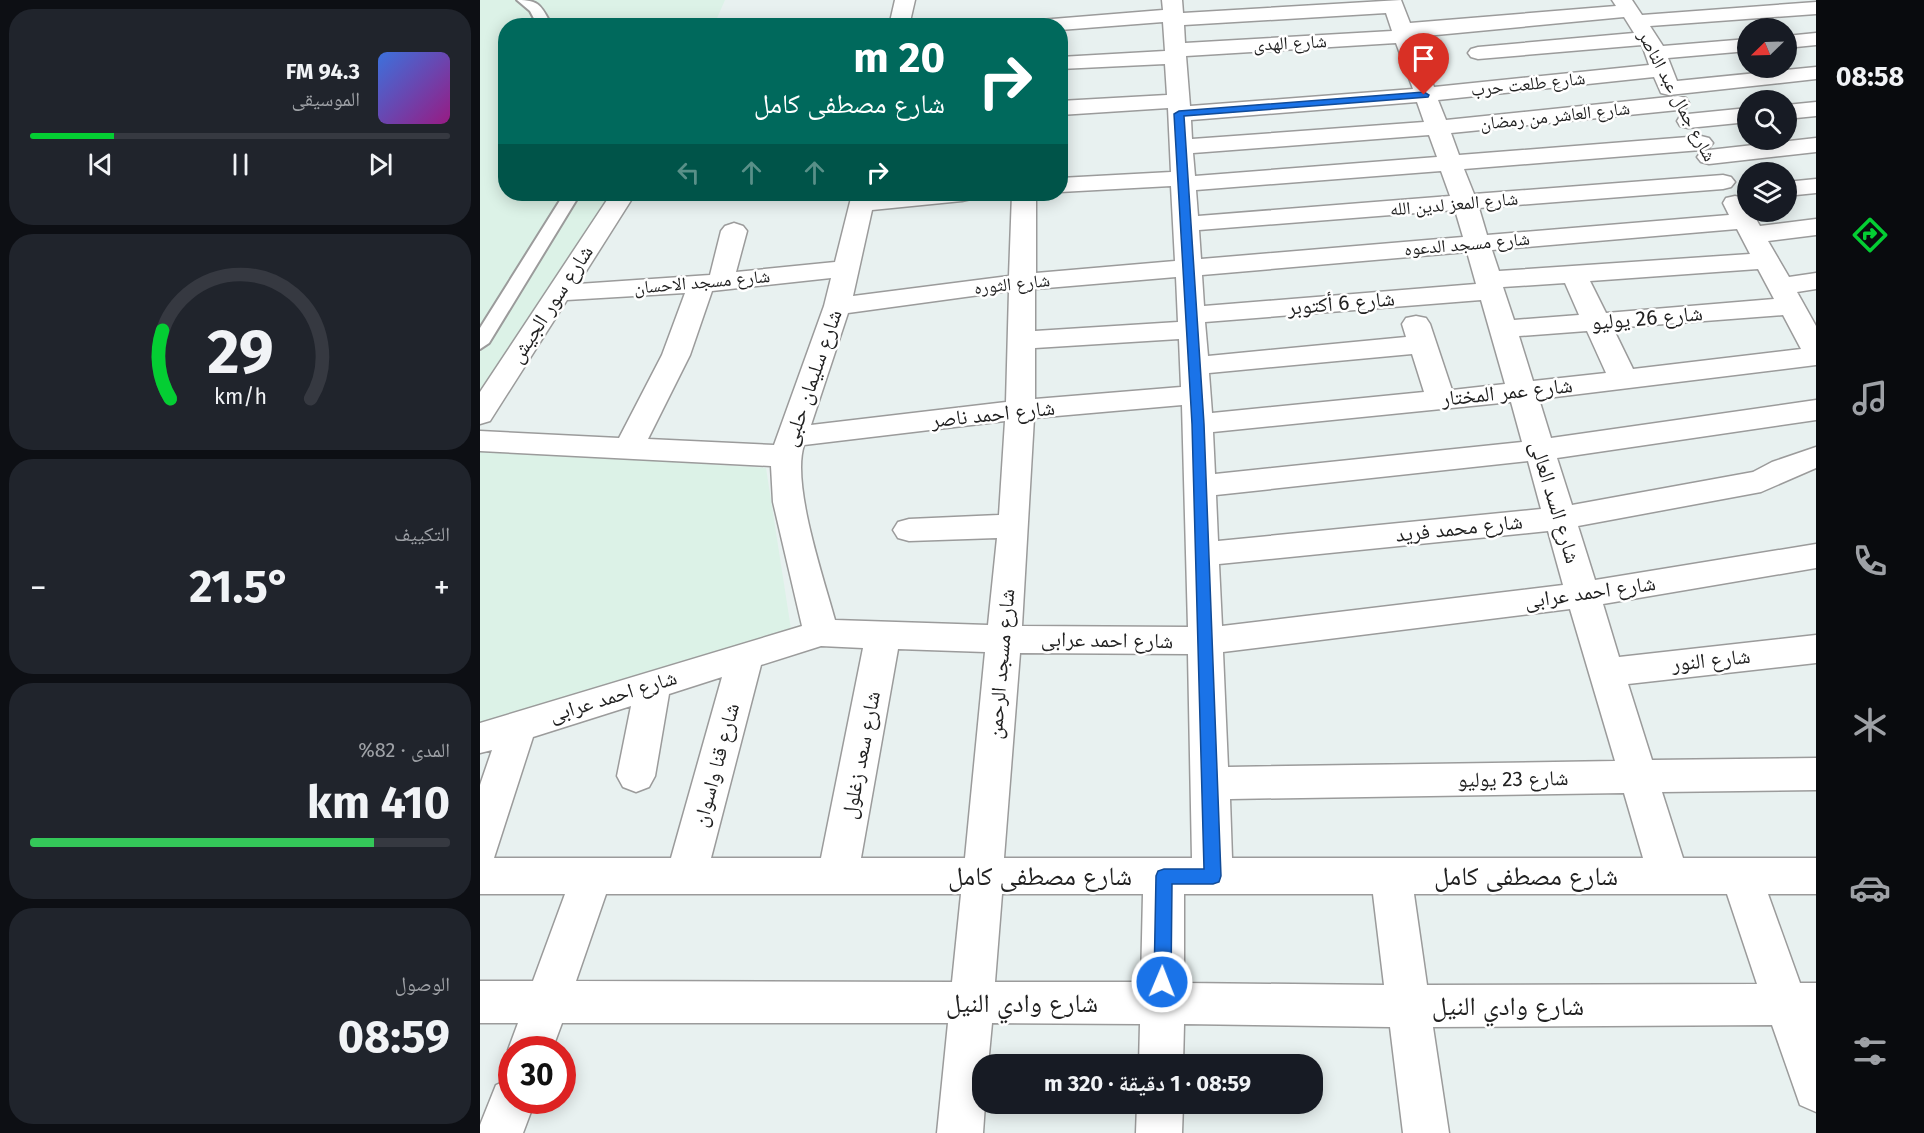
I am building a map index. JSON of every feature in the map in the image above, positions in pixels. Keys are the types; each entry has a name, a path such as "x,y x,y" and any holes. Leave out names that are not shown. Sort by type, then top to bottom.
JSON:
{"street":[{"path":"901,18 905,0"},
{"path":"1478,53 1649,46 1816,8"},
{"path":"1173,12 1198,424 1213,876"},
{"path":"1068,18 1173,12 1398,18"},
{"name":"شارع الهدى","path":"1068,62 1175,54 1398,18 1649,46"},
{"name":"شارع السد العالى","path":"1398,18 1465,203 1668,876"},
{"path":"1797,41 1816,39"},
{"name":"شارع طلعت حرب","path":"1068,108 1178,107 1424,95 1649,46 1737,45"},
{"path":"1649,46 1737,108"},
{"name":"شارع العاشر من رمضان","path":"1181,147 1437,128 1649,46 1816,73"},
{"name":"شارع جمال عبد الناصر","path":"1649,46 1705,150 1734,191 1748,228 1813,342"},
{"path":"1797,111 1816,109"},
{"path":"1068,185 1183,181 1449,163 1816,145"},
{"path":"1797,188 1816,186"},
{"name":"شارع المعز لدين الله","path":"1186,224 1465,203 1734,191"},
{"name":"شارع سور الجيش","path":"480,414 618,201"},
{"name":"شارع سليمان حلبى","path":"821,633 789,502 788,447 804,407 837,306 862,201"},
{"name":"شارع مسجد الرحمن","path":"960,1133 984,876 1002,639 1014,526 1020,410 1023,201"},
{"path":"1748,228 1816,227"},
{"name":"شارع مسجد الدعوه","path":"1188,267 1477,244 1748,228"},
{"path":"628,450 711,283 734,231"},
{"name":"شارع 6 أكتوبر","path":"1020,340 1407,298 1574,274 1767,261"},
{"name":"شارع الثوره","path":"837,306 1021,282 1188,267"},
{"name":"شارع مسجد الاحسان","path":"559,293 711,283 845,269"},
{"path":"1574,274 1623,379"},
{"name":"شارع 26 يوليو","path":"1503,330 1597,322 1786,296 1816,280"},
{"path":"1407,298 1441,400"},
{"name":"شارع عمر المختار","path":"1198,424 1522,392 1623,379 1813,342"},
{"name":"شارع احمد ناصر","path":"480,441 628,450 788,447 1422,344"},
{"path":"1200,486 1539,450 1816,410"},
{"name":"شارع محمد فريد","path":"1202,554 1560,518 1761,481 1783,469 1816,457"},
{"path":"909,530 1014,526"},
{"name":"شارع احمد عرابى","path":"480,738 746,654 821,633 1002,639 1205,641 1583,595 1816,556"},
{"name":"شارع سعد زغلول","path":"838,876 883,634"},
{"name":"شارع النور","path":"1607,672 1816,649"},
{"name":"شارع قنا واسوان","path":"686,876 746,654"},
{"path":"636,776 653,684"},
{"path":"480,846 518,725"},
{"name":"شارع 23 يوليو","path":"1210,783 1816,774"},
{"name":"شارع مصطفى كامل","path":"480,876 1816,876"},
{"path":"535,1036 592,876"},
{"path":"1161,1054 1164,876"},
{"path":"1391,876 1426,1133"},
{"path":"1742,876 1801,1004 1816,1089"},
{"name":"شارع وادي النيل","path":"480,1002 972,1002 1409,1006 1801,1004"},
{"path":"500,1133 507,1114"},
{"path":"1159,1133 1160,1114"}],"lane":[{"path":"524,0 536,9 541,18"},
{"path":"480,343 568,201"}],"shaded area":[{"path":"480,0 725,0 717,18 498,18 498,201 607,201 480,397"},
{"path":"480,450 766,468 791,629 480,725"}],"route":[{"path":"1162,982 1164,876 1213,876 1198,424 1179,114 1424,95"}]}
